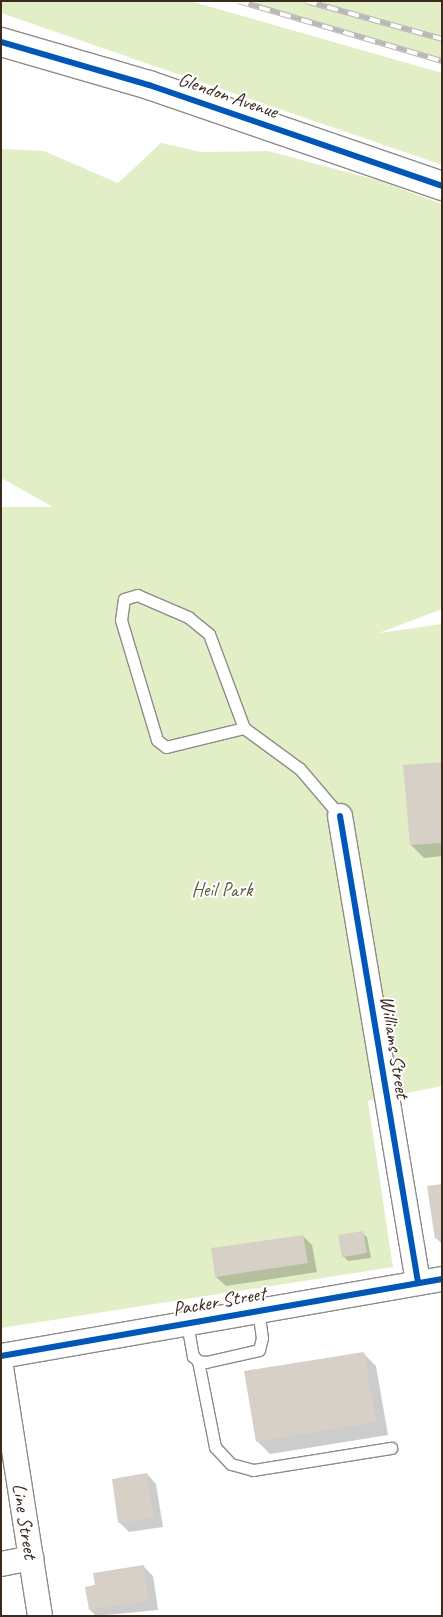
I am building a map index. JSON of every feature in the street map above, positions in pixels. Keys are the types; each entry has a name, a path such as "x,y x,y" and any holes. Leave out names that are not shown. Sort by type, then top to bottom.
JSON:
{"street":[{"name":"Glendon Avenue","path":"1,42 149,85 442,186"},
{"name":"Williams Street","path":"340,816 418,1283"},
{"name":"Packer Street","path":"1,1356 442,1279"},
{"name":"Line Street","path":"1,1367 40,1616"},
{"path":"1,1564 31,1558"}],"lane":[{"path":"244,728 166,747 157,740 121,620 124,599 137,595 188,617 209,634 244,728 300,769 340,816"},
{"path":"198,1361 259,1350 262,1338 258,1311"},
{"path":"187,1323 193,1356 198,1361 215,1447 231,1464 253,1470 391,1448"}],"green space":[{"path":"1,1 190,1 442,73 442,165 1,13"},
{"path":"238,1 442,1 442,61"},
{"name":"Heil Park","path":"161,143 201,152 268,151 380,181 442,204 442,609 379,633 442,624 442,1086 368,1101 393,1267 1,1328 1,507 53,507 1,478 1,149 44,151 118,183"}],"building":[{"path":"442,762 442,843 410,845 403,765"},
{"path":"442,1184 442,1238 435,1239 427,1186"},
{"path":"363,1231 367,1253 342,1257 338,1235"},
{"path":"303,1235 308,1263 215,1277 211,1248"},
{"path":"364,1352 376,1422 256,1442 244,1371"},
{"path":"147,1473 154,1518 118,1523 112,1479"},
{"path":"144,1565 149,1601 89,1610 85,1587 95,1585 93,1573"}],"railway":[{"path":"238,1 442,61"},
{"path":"306,1 442,39"}],"cycle path":[{"path":"1,42 149,85 442,186"},
{"path":"340,816 418,1283"},
{"path":"1,1356 442,1279"}]}
